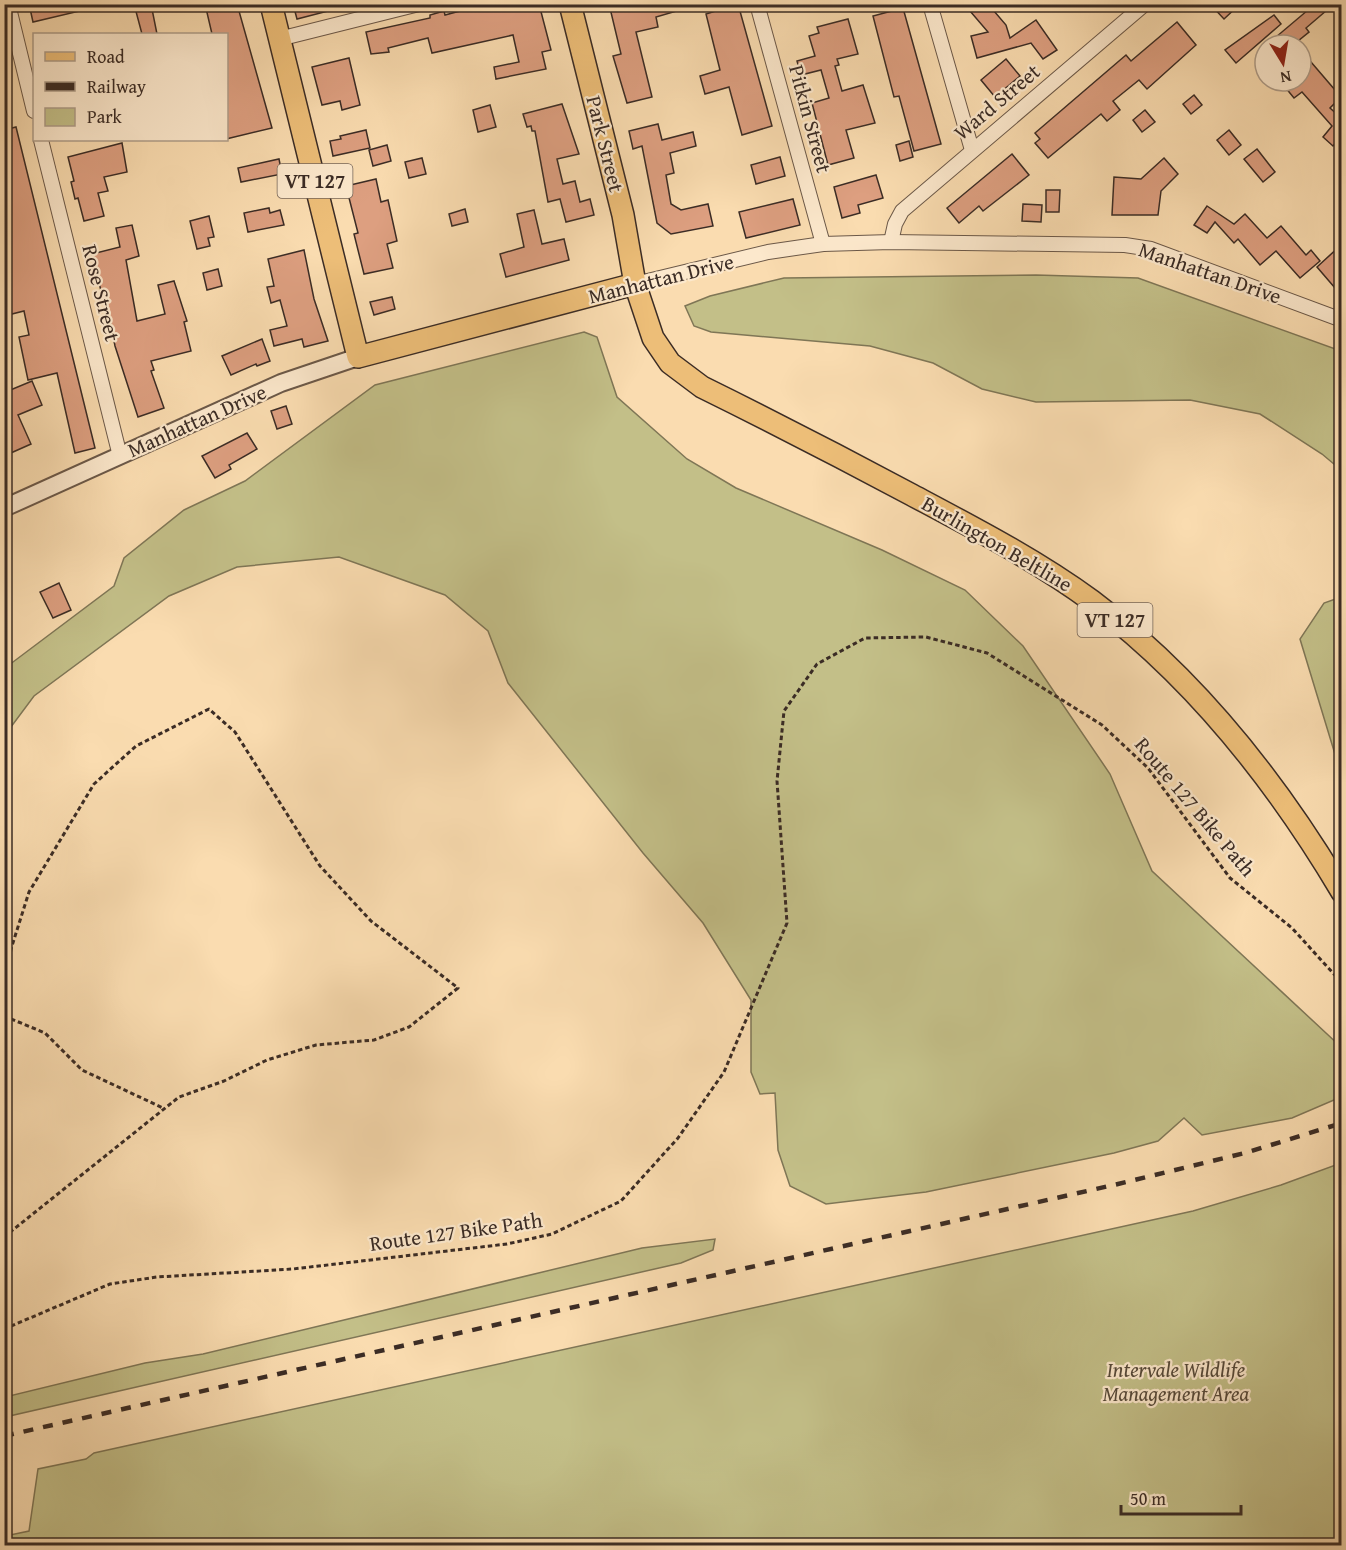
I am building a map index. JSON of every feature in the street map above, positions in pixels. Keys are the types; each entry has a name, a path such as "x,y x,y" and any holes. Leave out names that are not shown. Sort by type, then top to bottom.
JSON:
{"main road":[{"name":"VT 127","path":"270,4 358,357"},
{"name":"Park Street","path":"570,4 623,215 635,284"},
{"name":"Manhattan Drive","path":"358,357 635,284"},
{"name":"Burlington Beltline","path":"635,284 653,338 670,363 685,376 985,534 1052,574 1131,632 1180,677 1238,741 1290,812 1341,892"}],"street":[{"path":"8,4 33,107"},
{"path":"279,39 419,4"},
{"name":"Pitkin Street","path":"757,4 823,244"},
{"path":"930,4 972,150"},
{"name":"Ward Street","path":"891,242 895,224 902,211 1145,4"},
{"name":"Rose Street","path":"41,141 120,456"},
{"name":"Manhattan Drive","path":"635,284 768,252 823,244 891,242 1125,245 1151,249 1341,320"},
{"name":"Manhattan Drive","path":"4,508 281,383 358,357"}],"path":[{"name":"Route 127 Bike Path","path":"4,1329 110,1284 157,1277 293,1269 507,1244 552,1234 621,1201 678,1138 723,1072 787,922 777,781 784,711 817,664 865,638 926,637 987,653 1102,725 1148,768 1230,878 1292,928 1341,983"},
{"path":"4,996 11,949 29,892 94,783 136,746 209,710 235,732 320,866 371,921 458,988 409,1027 374,1040 316,1045 267,1060 224,1081 179,1097 4,1237"},
{"path":"4,1016 45,1033 82,1070 163,1108"}],"green space":[{"path":"1036,275 1138,278 1341,351 1341,470 1322,454 1260,414 1190,400 1036,402 982,389 933,363 870,346 711,332 694,326 685,306 710,296 784,278"},
{"path":"584,332 597,337 617,397 687,459 736,488 882,550 965,590 1023,646 1110,774 1152,871 1341,1047 1341,1097 1292,1118 1202,1135 1184,1118 1158,1141 1114,1153 926,1192 826,1204 790,1186 778,1150 775,1093 760,1094 751,1072 751,1000 703,923 643,853 508,683 488,631 445,595 339,557 237,567 169,596 34,696 5,735 5,668 114,586 124,558 184,510 245,481 375,385"},
{"path":"1342,597 1341,774 1300,639 1324,603"},
{"name":"Intervale Wildlife Management Area","path":"1341,1163 1341,1545 5,1545 5,1536 29,1531 38,1469 86,1459 94,1453 1193,1211 1281,1185"},
{"path":"715,1239 713,1250 681,1263 5,1417 5,1397 145,1363 203,1354 642,1248"}],"building":[{"path":"29,4 84,4 84,10 33,22"},
{"path":"134,4 151,4 157,33 142,33"},
{"path":"205,4 237,4 272,128 228,139 228,33 212,33"},
{"path":"293,4 336,4 336,9 297,19"},
{"path":"486,4 539,4 551,50 542,52 546,69 496,79 494,67 519,62 513,35 432,53 428,38 388,48 389,52 371,54 366,32 430,18 430,15 444,11 445,15"},
{"path":"609,4 687,4 687,8 656,17 658,27 636,32 652,97 627,103 613,56 621,54"},
{"path":"738,4 772,126 742,135 729,87 705,94 700,76 720,70 706,14"},
{"path":"964,4 988,4 1006,25 1010,38 1036,20 1057,50 1043,59 1031,43 977,58 971,36 988,32"},
{"path":"1210,4 1240,4 1224,19"},
{"path":"1303,4 1334,4 1306,28 1308,33 1281,33 1308,10"},
{"path":"903,8 941,144 914,151 899,96 894,97 873,16"},
{"path":"1274,15 1281,24 1271,33 1253,33 1253,48 1236,63 1225,50"},
{"path":"848,19 858,54 837,59 839,65 835,66 842,91 863,85 875,123 846,130 854,158 828,165 812,103 829,98 821,70 801,75 797,61 815,56 809,36 819,33 817,27"},
{"path":"1177,22 1196,45 1147,89 1139,80 1113,101 1120,110 1107,121 1101,114 1048,158 1035,143 1040,139 1035,133 1126,55 1131,61"},
{"path":"349,58 360,105 342,110 340,101 322,105 312,67"},
{"path":"1006,59 1020,76 995,97 981,80"},
{"path":"1313,64 1341,97 1330,108 1340,117 1341,115 1341,137 1333,146 1323,137 1332,126 1303,93 1313,93"},
{"path":"1290,93 1301,93 1294,98"},
{"path":"1194,95 1202,105 1191,114 1183,104"},
{"path":"562,104 579,154 557,159 563,184 575,181 580,202 590,199 594,215 566,222 560,199 548,202 535,131 532,131 531,126 527,127 523,114"},
{"path":"490,105 496,127 478,132 473,110"},
{"path":"1145,110 1155,122 1142,132 1133,120"},
{"path":"658,124 662,140 693,132 696,146 670,153 674,173 666,175 671,204 681,210 708,204 713,226 671,234 657,223 642,146 633,149 629,131"},
{"path":"16,127 95,448 75,453 57,373 28,380 19,337 29,335 24,311 4,316 4,130"},
{"path":"366,130 370,148 333,156 330,141 341,139 340,136"},
{"path":"1229,130 1241,145 1229,155 1217,140"},
{"path":"909,141 913,157 900,161 896,145"},
{"path":"122,143 127,172 104,177 108,191 98,193 104,216 84,221 78,198 75,199 71,182 74,181 68,157"},
{"path":"387,145 391,161 373,166 369,150"},
{"path":"1257,149 1275,172 1263,182 1244,159"},
{"path":"1012,154 1029,175 983,211 979,206 959,223 947,208"},
{"path":"780,157 785,176 756,184 751,165"},
{"path":"422,158 426,174 409,178 405,162"},
{"path":"1164,158 1178,174 1161,191 1158,215 1112,215 1114,177 1141,179"},
{"path":"279,159 282,174 241,182 238,168"},
{"path":"876,175 883,198 858,205 860,213 842,218 834,187"},
{"path":"376,179 381,202 388,200 397,241 387,244 393,268 364,274 354,234 358,233 346,186"},
{"path":"1046,190 1060,190 1059,212 1046,212"},
{"path":"793,199 800,225 746,238 739,212"},
{"path":"1023,204 1042,205 1041,222 1022,221"},
{"path":"1207,206 1234,224 1245,214 1267,238 1281,226 1306,255 1311,250 1320,261 1300,278 1276,251 1260,265 1238,239 1234,243 1215,222 1207,233 1194,225"},
{"path":"269,208 270,213 280,210 284,225 248,232 244,213"},
{"path":"465,209 468,222 452,226 449,214"},
{"path":"534,210 542,244 564,239 569,260 506,277 500,254 524,247 517,214"},
{"path":"209,216 214,237 208,238 210,246 197,249 190,221"},
{"path":"132,225 139,256 126,260 137,321 165,314 158,285 174,281 187,321 184,322 191,351 151,361 154,370 151,371 164,408 138,417 115,346 105,295 102,295 92,254 120,247 116,228"},
{"path":"1341,245 1341,295 1317,267"},
{"path":"304,250 314,299 328,341 304,347 302,339 274,346 270,330 287,326 280,300 271,303 267,287 274,286 268,259"},
{"path":"218,269 222,286 207,290 203,273"},
{"path":"392,297 395,309 374,315 370,302"},
{"path":"262,339 270,361 257,366 256,364 231,375 222,356"},
{"path":"32,381 42,405 18,415 31,444 4,456 4,383 8,391"},
{"path":"286,406 292,424 277,429 271,411"},
{"path":"247,433 257,449 229,465 231,469 215,478 202,456"},
{"path":"59,583 71,610 53,618 40,592"}],"railway":[{"path":"4,1436 1118,1184 1245,1153 1342,1123"}]}
